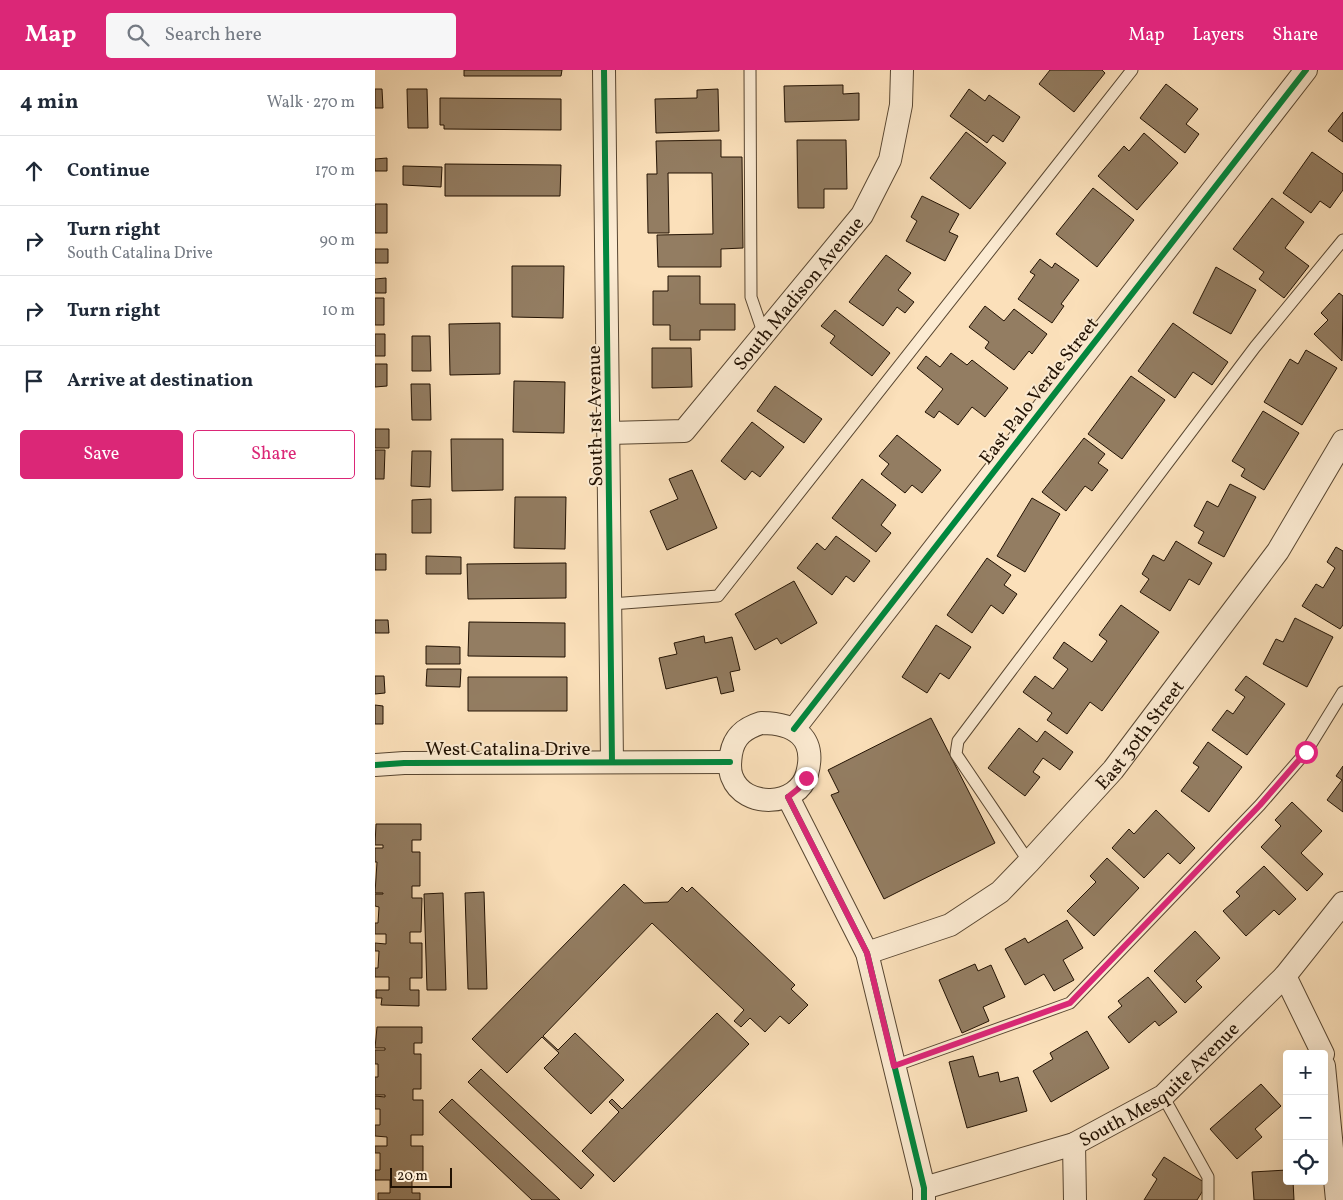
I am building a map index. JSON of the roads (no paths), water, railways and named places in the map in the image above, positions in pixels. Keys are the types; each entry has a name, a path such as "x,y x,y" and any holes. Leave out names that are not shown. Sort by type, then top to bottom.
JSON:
{"street":[{"name":"South 1st Avenue","path":"604,70 612,762"},
{"name":"South Madison Avenue","path":"609,433 684,431 862,215 890,160 901,106 902,70"},
{"name":"East Palo Verde Street","path":"794,729 1306,70"},
{"name":"East 30th Street","path":"867,953 950,925 1000,892 1029,862 1113,770 1273,559 1343,441"},
{"path":"761,723 774,723 794,729 805,741 809,752 809,766 806,778 798,789 788,797 764,800 751,796 739,788 732,777 730,762 735,742 740,734 749,727 761,723"},
{"name":"West Catalina Drive","path":"375,765 404,763 730,762"},
{"path":"788,797 867,953 924,1194"},
{"name":"South Mesquite Avenue","path":"924,1194 1074,1144 1163,1096 1285,976 1343,902"},
{"path":"1285,976 1321,1050"},
{"path":"1327,1095 1337,1200"},
{"path":"1074,1144 1075,1200"}],"lane":[{"path":"750,70 751,297 764,336"},
{"path":"611,604 718,596 1133,70"},
{"path":"1029,862 956,754 958,741 1255,347 1343,240"},
{"path":"894,1066 1070,1003 1260,805 1306,752 1343,692"},
{"path":"1163,1096 1208,1178 1208,1200"}]}
